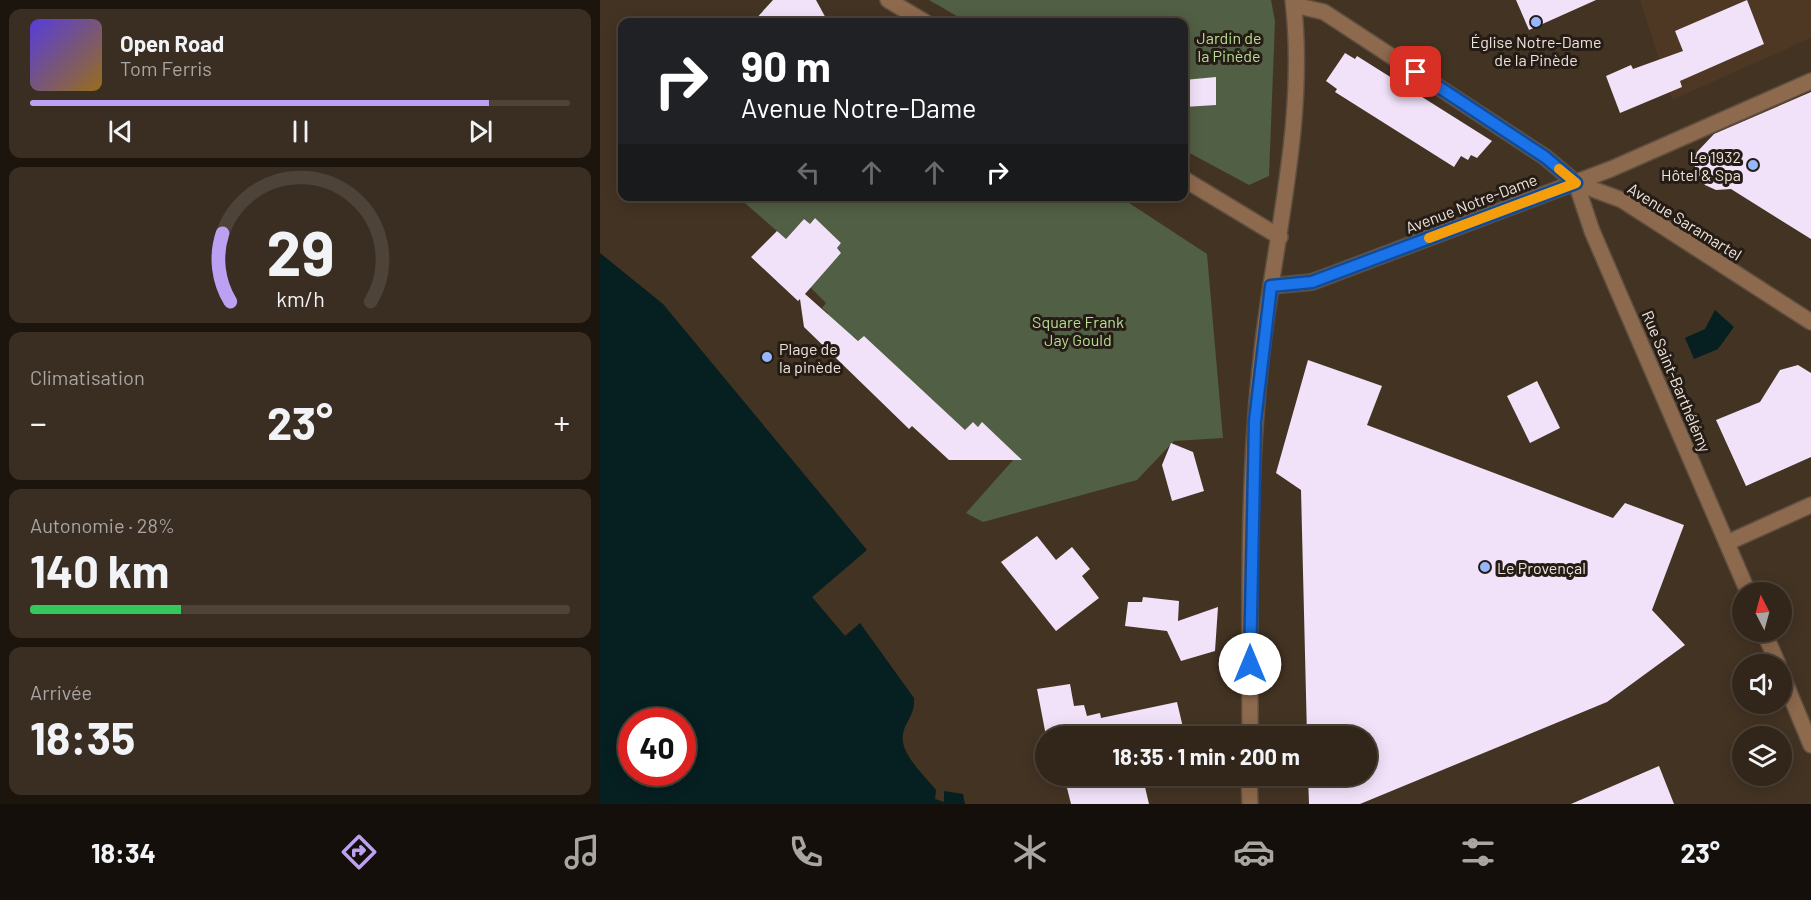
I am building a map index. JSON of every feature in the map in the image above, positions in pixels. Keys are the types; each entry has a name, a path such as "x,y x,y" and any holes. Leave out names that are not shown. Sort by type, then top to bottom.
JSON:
{"street":[{"path":"888,0 918,18"},
{"path":"1250,726 1255,421 1271,286 1287,187 1296,89 1294,3"},
{"name":"Avenue Saramartel","path":"1294,3 1324,12 1545,157 1576,183 1622,201 1811,322"},
{"name":"Avenue Notre-Dame","path":"1271,286 1312,282 1576,183 1811,81"},
{"path":"1188,181 1280,237"},
{"name":"Rue Saint-Barthélémy","path":"1576,183 1592,231 1729,542 1744,582"},
{"path":"1729,542 1811,505"},
{"path":"1792,699 1811,745"},
{"path":"1249,786 1250,804"}],"shaded area":[{"path":"1640,0 1811,0 1811,38 1672,100"}],"green space":[{"name":"Jardin de la Pinède","path":"929,0 1271,0 1275,21 1269,176 1249,185 1188,152 1188,18 960,18"},
{"name":"Square Frank Jay Gould","path":"743,201 1126,201 1207,254 1223,438 1174,441 1137,480 983,522 966,513 1014,459 1012,457 1014,453 982,423 978,427 973,422 953,444 934,402 864,336 858,341 853,336 847,343 822,321 828,313 822,308 826,303 810,287 841,253 837,248 841,243 815,218 810,224 804,219 786,239"}],"water":[{"path":"600,253 663,304 867,550 812,597 845,636 860,623 914,698 912,713 903,734 905,749 909,756 936,790 935,799 944,802 944,791 963,794 965,804 600,804"},
{"path":"1715,310 1734,327 1718,349 1694,359 1685,338 1705,329"}],"building":[{"path":"773,0 816,0 826,18 757,18"},
{"name":"Église Notre-Dame de la Pinède","path":"1516,0 1596,0 1529,30"},
{"path":"1747,0 1764,44 1680,81 1682,87 1620,113 1606,76 1631,65 1633,69 1683,51 1675,31"},
{"path":"1345,53 1355,59 1357,56 1492,141 1477,158 1471,155 1468,160 1461,156 1454,167 1335,92 1337,89 1326,81"},
{"path":"1216,77 1216,105 1188,107 1188,80"},
{"name":"Le 1932 Hôtel & Spa","path":"1811,92 1811,239 1731,189 1716,190 1705,185 1696,172 1694,162 1697,152 1714,134"},
{"path":"815,218 841,243 837,248 841,253 805,294 858,341 864,336 965,430 973,422 978,427 982,422 1022,460 949,460 912,426 909,429 804,327 800,299 798,301 751,257 777,231 786,239 804,219 810,224"},
{"name":"Le Provençal","path":"1308,360 1382,386 1367,425 1613,518 1625,503 1684,525 1652,610 1685,645 1607,702 1360,804 1309,804 1308,786 1377,786 1377,726 1307,726 1301,490 1276,473"},
{"path":"1798,365 1811,373 1811,457 1746,486 1716,420 1760,402 1780,370"},
{"path":"1537,381 1560,428 1530,443 1507,396"},
{"path":"1171,443 1193,452 1204,491 1172,501 1162,465"},
{"path":"1037,536 1056,560 1072,547 1090,569 1082,576 1099,598 1056,631 1001,562"},
{"path":"1143,597 1179,601 1178,621 1218,607 1215,651 1181,661 1167,631 1125,626 1128,602 1142,602"},
{"path":"1070,684 1074,706 1084,705 1087,716 1100,713 1101,718 1177,702 1183,726 1044,726 1037,689"},
{"path":"1659,766 1674,804 1571,804"},
{"path":"1066,786 1149,786 1145,787 1149,804 1071,804"}],"slow traffic":[{"path":"1429,238 1576,183 1559,169"}],"place":[{"name":"Église Notre-Dame de la Pinède","path":"1536,22"},
{"name":"Le 1932 Hôtel & Spa","path":"1753,165"},
{"name":"Plage de la pinède","path":"767,357"},
{"name":"Le Provençal","path":"1485,567"}],"route":[{"path":"1250,664 1251,521 1255,421 1271,286 1312,282 1576,183 1545,157 1416,72"}]}
